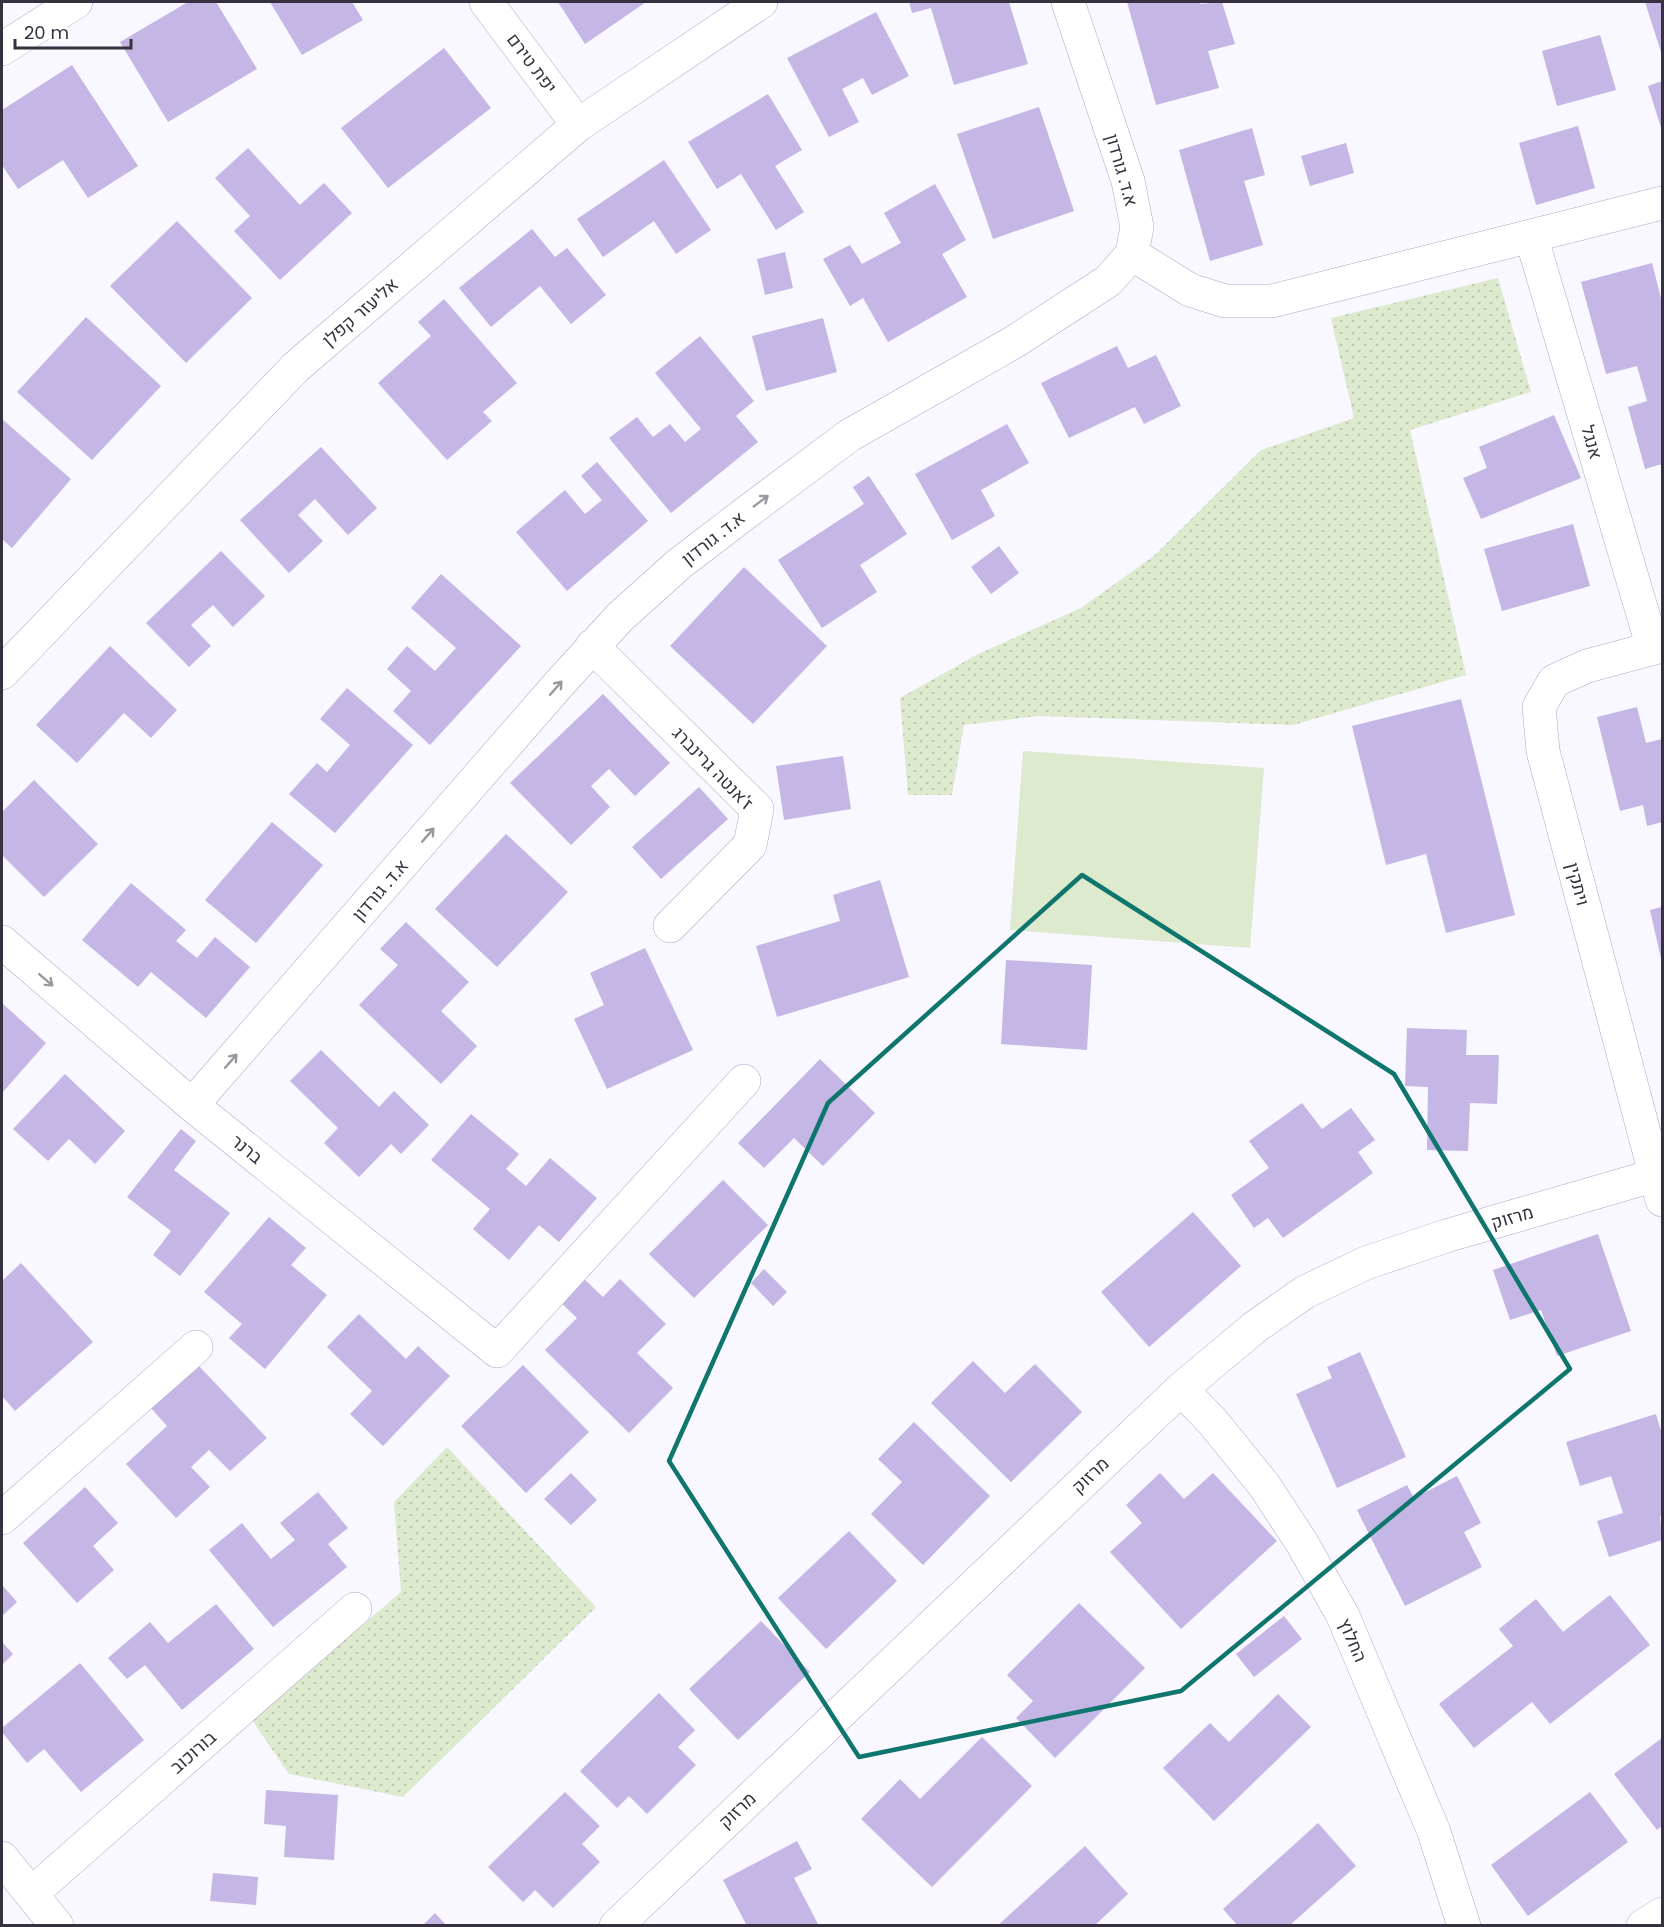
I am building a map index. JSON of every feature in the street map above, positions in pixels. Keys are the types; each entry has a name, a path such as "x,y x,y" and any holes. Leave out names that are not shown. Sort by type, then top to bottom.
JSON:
{"street":[{"path":"2,49 76,2"},
{"name":"יפת טירם","path":"486,2 578,125"},
{"name":"אליעזר קפלן","path":"2,673 296,367 578,125 761,2"},
{"name":"א.ד. גורדון","path":"192,1106 592,646 679,564 850,435 1014,342 1108,280 1132,254 1137,227 1128,181 1068,2"},
{"path":"1132,254 1190,290 1225,301 1272,301 1662,203"},
{"name":"אנגל","path":"1531,236 1658,647"},
{"name":"ז'אנטה גרינברג","path":"592,646 757,809 750,845 670,926"},
{"name":"ויתקין","path":"1658,647 1587,666 1554,681 1539,707 1543,751 1659,1187"},
{"name":"ברנר","path":"2,942 192,1106 497,1351 744,1081"},
{"name":"מרזוק","path":"616,1926 1181,1389 1255,1327 1305,1292 1366,1263 1446,1236 1659,1187"},
{"path":"2,1518 196,1347"},
{"name":"החלוץ","path":"1181,1389 1212,1421 1264,1485 1302,1543 1343,1616 1434,1832 1464,1926"},
{"name":"בורוכוב","path":"31,1894 355,1609"},
{"path":"2,1858 57,1926"},
{"path":"1643,1926 1662,1914"}],"highlighted area":[{"path":"1082,875 1394,1074 1570,1369 1181,1691 859,1757 669,1461 828,1103"}],"green space":[{"path":"1498,278 1531,392 1410,430 1466,675 1293,725 1038,716 964,725 952,795 908,795 900,698 976,655 1081,608 1155,555 1261,450 1354,418 1331,318"},
{"path":"1023,751 1264,768 1250,948 1010,930"},
{"path":"447,1447 596,1607 403,1797 289,1774 252,1720 401,1592 394,1502"}],"building":[{"path":"188,2 216,2 257,69 168,122 120,42"},
{"path":"270,2 352,2 363,20 302,55"},
{"path":"558,2 646,2 585,44"},
{"path":"909,2 1009,2 1028,64 954,85 931,8 912,13"},
{"path":"1127,2 1199,2 1200,4 1222,2 1235,44 1208,51 1219,88 1156,105"},
{"path":"1645,2 1662,2 1662,55"},
{"path":"876,12 909,76 872,95 863,78 842,89 859,122 829,137 787,58"},
{"path":"1600,35 1616,90 1557,106 1542,51"},
{"path":"444,48 491,108 388,188 341,128"},
{"path":"72,65 138,166 88,198 63,160 18,189 2,165 2,110"},
{"path":"1662,81 1662,131 1648,86"},
{"path":"768,94 802,150 775,166 804,212 776,230 741,174 717,189 688,142"},
{"path":"1039,107 1074,211 993,239 957,134"},
{"path":"1578,126 1595,188 1536,205 1519,143"},
{"path":"1252,128 1265,175 1244,181 1263,245 1210,261 1179,150"},
{"path":"1346,143 1354,173 1310,186 1301,156"},
{"path":"248,148 300,205 324,183 352,213 280,280 234,231 250,216 215,178"},
{"path":"664,160 711,230 676,254 654,221 603,257 577,219"},
{"path":"935,184 966,240 942,254 967,297 888,342 863,298 850,306 823,259 850,245 862,264 901,243 884,213"},
{"path":"177,221 252,298 186,363 110,286"},
{"path":"532,229 555,257 567,248 606,295 571,324 540,286 491,327 459,288"},
{"path":"785,252 793,288 765,295 757,259"},
{"path":"1652,263 1662,302 1662,464 1645,469 1628,407 1647,401 1637,366 1606,374 1581,282"},
{"path":"444,299 517,383 483,412 492,421 447,460 378,383 431,336 418,322"},
{"path":"86,317 161,386 92,460 17,392"},
{"path":"823,318 837,372 766,391 752,336"},
{"path":"700,336 754,401 736,416 758,442 671,513 609,438 637,417 653,437 670,424 685,442 701,429 655,373"},
{"path":"1117,346 1128,368 1156,355 1181,406 1144,424 1135,407 1069,438 1041,383"},
{"path":"1554,415 1581,478 1481,519 1463,478 1487,468 1479,447"},
{"path":"2,419 71,479 12,548 2,539"},
{"path":"1007,424 1029,463 981,490 995,516 952,540 915,474"},
{"path":"321,447 377,508 348,535 315,499 298,515 323,541 289,573 240,520"},
{"path":"597,462 648,521 567,591 516,532 565,490 585,514 602,500 581,476"},
{"path":"869,476 907,534 860,565 877,592 822,628 778,560 864,504 853,487"},
{"path":"1573,524 1590,586 1502,611 1484,549"},
{"path":"999,546 1019,573 991,594 971,567"},
{"path":"221,551 265,596 233,627 213,605 191,625 211,646 189,667 146,623"},
{"path":"744,567 827,646 753,724 670,646"},
{"path":"441,574 521,646 430,745 393,711 411,691 387,669 407,646 435,671 456,648 411,608"},
{"path":"110,646 177,710 151,738 124,713 77,763 36,725"},
{"path":"347,688 413,745 335,833 289,794 317,763 327,772 350,745 320,719"},
{"path":"603,694 670,763 635,796 609,769 591,786 610,807 571,845 510,783"},
{"path":"1461,699 1515,915 1446,933 1426,854 1386,865 1352,726"},
{"path":"1637,707 1646,743 1662,739 1662,822 1647,826 1643,805 1620,811 1597,717"},
{"path":"843,756 851,809 784,820 776,766"},
{"path":"34,780 98,844 44,897 2,855 2,812"},
{"path":"699,787 728,819 661,879 632,847"},
{"path":"272,822 323,865 256,943 205,900"},
{"path":"506,834 568,892 497,967 435,909"},
{"path":"880,880 909,977 777,1017 756,946 840,921 833,895"},
{"path":"131,883 186,930 176,941 197,958 215,937 250,967 206,1018 151,972 138,987 82,940"},
{"path":"1662,907 1662,963 1650,910"},
{"path":"406,922 469,982 441,1011 477,1046 441,1084 359,1005 398,965 380,949"},
{"path":"645,948 693,1050 607,1089 574,1019 604,1005 590,973"},
{"path":"1006,960 1092,965 1087,1050 1001,1044"},
{"path":"2,1003 46,1043 2,1093"},
{"path":"1407,1028 1467,1030 1466,1055 1499,1055 1497,1104 1470,1103 1468,1151 1427,1150 1428,1087 1405,1086"},
{"path":"321,1050 379,1107 394,1091 429,1125 401,1154 391,1144 359,1177 324,1143 338,1128 290,1081"},
{"path":"820,1059 875,1113 823,1166 794,1138 764,1168 738,1143"},
{"path":"65,1074 125,1131 95,1164 69,1139 48,1161 13,1129"},
{"path":"1302,1103 1322,1129 1351,1108 1375,1140 1358,1152 1373,1173 1283,1238 1268,1218 1254,1228 1231,1195 1269,1168 1249,1141"},
{"path":"471,1114 519,1154 506,1169 526,1186 550,1158 597,1198 559,1242 539,1225 509,1260 473,1229 490,1209 431,1160"},
{"path":"181,1129 196,1141 174,1170 230,1213 180,1276 153,1255 171,1231 127,1197"},
{"path":"723,1180 768,1225 694,1298 649,1254"},
{"path":"1193,1212 1241,1266 1149,1347 1101,1292"},
{"path":"269,1217 306,1248 291,1265 327,1295 265,1369 229,1338 242,1324 204,1292"},
{"path":"1598,1234 1631,1331 1557,1356 1541,1310 1510,1320 1493,1270"},
{"path":"21,1263 93,1342 15,1411 2,1396 2,1281"},
{"path":"764,1269 787,1292 773,1306 751,1283"},
{"path":"582,1277 603,1297 620,1279 666,1324 637,1353 673,1388 629,1433 545,1350 577,1318 559,1301"},
{"path":"359,1314 406,1359 418,1346 450,1376 383,1446 350,1414 372,1391 327,1347"},
{"path":"1360,1352 1406,1457 1337,1488 1296,1394 1332,1378 1327,1367"},
{"path":"973,1361 1005,1393 1035,1364 1082,1412 1011,1482 931,1403"},
{"path":"198,1365 267,1438 230,1471 209,1450 191,1467 210,1487 176,1518 126,1464 167,1426 151,1408"},
{"path":"523,1365 589,1432 526,1493 461,1426"},
{"path":"1656,1414 1662,1434 1662,1515 1660,1516 1662,1540 1609,1557 1597,1521 1623,1513 1611,1476 1580,1486 1566,1442"},
{"path":"914,1422 990,1496 923,1565 871,1514 902,1482 878,1459"},
{"path":"571,1473 597,1500 571,1525 544,1499"},
{"path":"1160,1473 1184,1499 1213,1473 1277,1541 1181,1629 1110,1552 1142,1523 1126,1505"},
{"path":"1457,1476 1481,1523 1464,1532 1482,1567 1405,1606 1357,1510 1407,1485 1414,1498"},
{"path":"85,1487 118,1523 93,1546 114,1570 77,1603 23,1543"},
{"path":"318,1492 348,1528 328,1544 347,1567 273,1627 209,1550 242,1523 271,1559 295,1540 280,1523"},
{"path":"849,1531 897,1581 826,1649 778,1598"},
{"path":"2,1585 17,1602 2,1616"},
{"path":"1610,1595 1650,1645 1550,1724 1532,1702 1474,1748 1439,1704 1513,1646 1499,1629 1536,1599 1563,1632"},
{"path":"1079,1603 1145,1668 1055,1758 1016,1718 1033,1701 1007,1675"},
{"path":"216,1604 254,1649 182,1710 145,1665 127,1679 108,1658 150,1622 168,1643"},
{"path":"1284,1616 1302,1639 1254,1677 1236,1654"},
{"path":"761,1621 810,1672 738,1740 689,1689"},
{"path":"2,1642 13,1654 2,1665"},
{"path":"80,1663 144,1740 81,1792 44,1749 27,1763 2,1732 2,1728"},
{"path":"659,1693 695,1730 678,1747 696,1765 647,1814 629,1796 617,1808 580,1771"},
{"path":"1278,1694 1311,1727 1214,1821 1163,1768 1210,1723 1229,1742"},
{"path":"982,1737 1032,1786 932,1887 861,1819 900,1779 920,1799"},
{"path":"1662,1738 1662,1826 1657,1830 1614,1774"},
{"path":"266,1790 338,1795 334,1860 284,1857 286,1826 264,1824"},
{"path":"565,1792 600,1826 582,1844 600,1862 553,1908 535,1890 523,1902 488,1867"},
{"path":"1590,1792 1628,1842 1528,1916 1491,1865"},
{"path":"1318,1823 1356,1866 1289,1926 1238,1926 1223,1909"},
{"path":"797,1841 812,1869 794,1878 819,1926 747,1926 723,1880"},
{"path":"1085,1846 1128,1894 1094,1926 997,1926"},
{"path":"213,1873 258,1877 256,1905 210,1901"},
{"path":"435,1913 447,1926 422,1926"}]}
